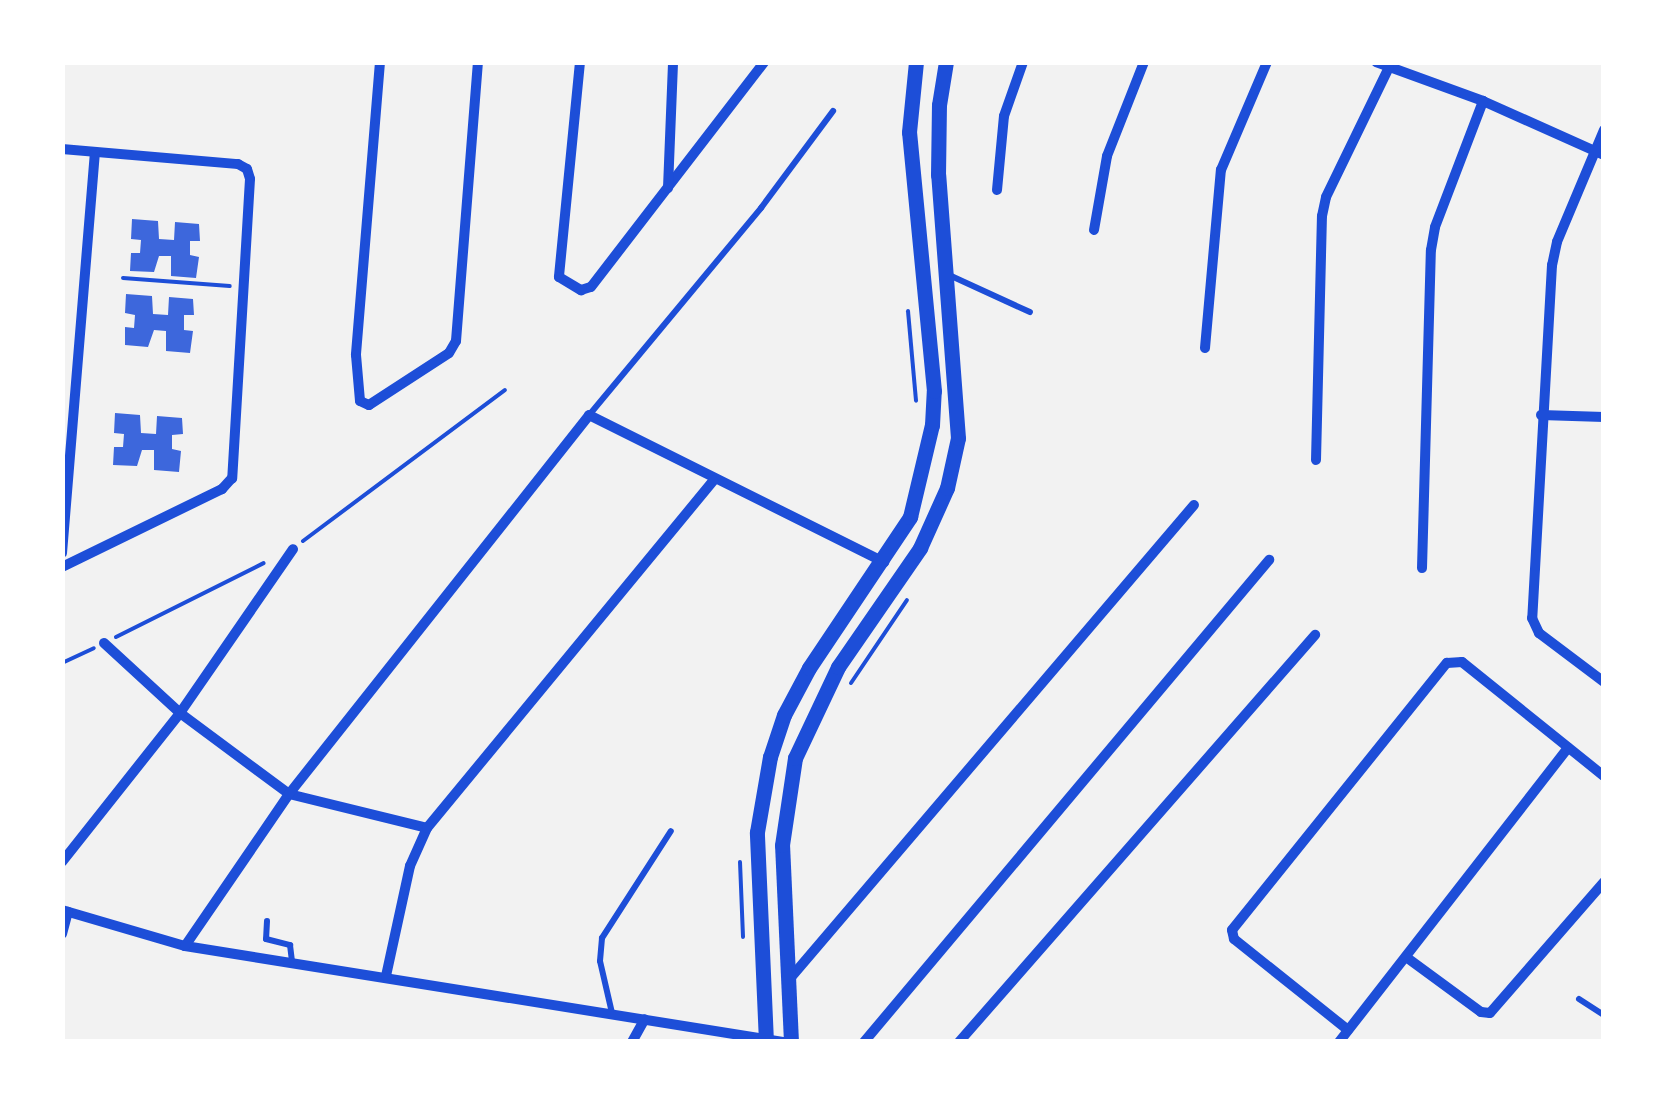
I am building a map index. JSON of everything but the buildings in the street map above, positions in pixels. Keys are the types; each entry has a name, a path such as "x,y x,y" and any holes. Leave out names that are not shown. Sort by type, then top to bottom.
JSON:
{"main road":[{"path":"766,1040 757,846 765,774 784,715 809,668 884,562 910,517 926,467 934,391 909,132 916,62"},
{"path":"787,1042 782,846 785,802 795,758 838,667 920,548 947,488 958,438 938,174 939,106 946,62"},
{"path":"910,517 932,524"}],"street":[{"path":"380,62 356,355 360,401 368,405 449,352 456,341 478,62"},
{"path":"580,62 559,277 581,290 591,287 764,62"},
{"path":"668,189 673,62"},
{"path":"997,190 1004,116 1024,62"},
{"path":"1094,230 1108,156 1144,62"},
{"path":"1205,348 1221,170 1267,62"},
{"path":"1376,62 1483,101 1600,154"},
{"path":"1316,460 1322,216 1326,196 1389,66"},
{"path":"1422,568 1430,250 1483,101"},
{"path":"1604,130 1600,154 1557,242 1541,415 1532,618 1539,633 1604,682"},
{"path":"62,149 238,164 247,169 250,180 228,484 62,567"},
{"path":"62,553 94,152"},
{"path":"185,946 288,794 589,415 714,481 884,562"},
{"path":"1541,415 1604,416"},
{"path":"386,976 410,866 428,828 714,481"},
{"path":"786,983 1194,505"},
{"path":"62,862 180,713 293,549"},
{"path":"864,1042 1269,560"},
{"path":"959,1042 1314,635"},
{"path":"104,643 180,713 288,794 428,828"},
{"path":"1348,1030 1234,939 1236,921 1446,663 1462,662 1604,776"},
{"path":"1338,1042 1568,748"},
{"path":"1406,957 1481,1012 1490,1013 1604,882"},
{"path":"62,934 65,911 185,946 787,1042"},
{"path":"633,1040 645,1019"}],"lane":[{"path":"589,415 761,208 832,111"},
{"path":"945,273 1030,312"},
{"path":"612,1013 600,961 602,938 671,831"},
{"path":"267,921 266,939 291,946 292,962"},
{"path":"1579,998 1604,1015"}],"path":[{"path":"123,278 240,287"}]}
